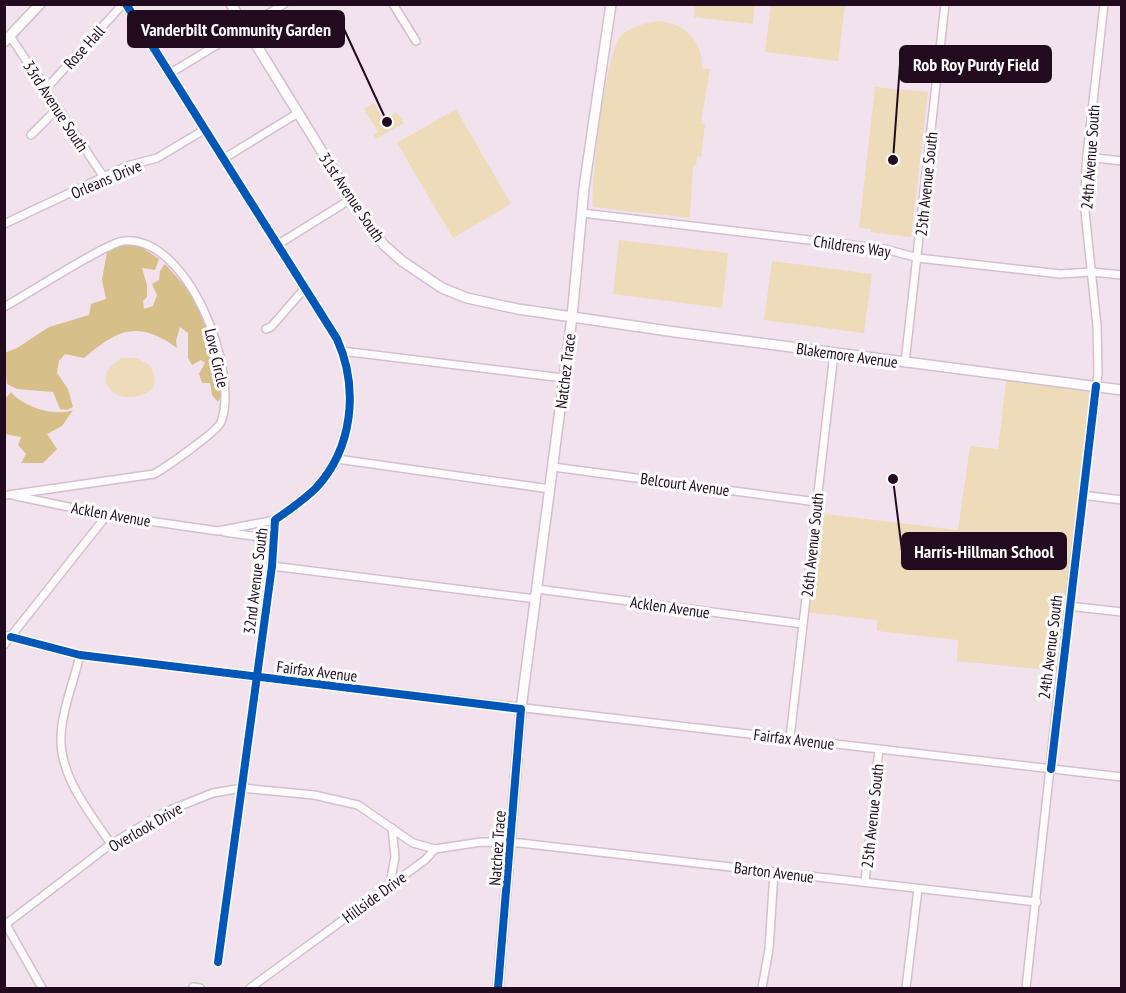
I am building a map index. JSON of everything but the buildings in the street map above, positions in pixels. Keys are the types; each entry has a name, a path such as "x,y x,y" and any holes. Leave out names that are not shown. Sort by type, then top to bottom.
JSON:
{"main road":[{"name":"31st Avenue South","path":"231,4 351,199 384,245 402,261 442,288 467,298 572,316"},
{"name":"Natchez Trace","path":"498,988 521,709 572,316 582,213 611,4"},
{"path":"8,39 35,6"},
{"name":"Blakemore Avenue","path":"572,316 905,363 1122,390"}],"street":[{"name":"32nd Avenue South","path":"124,4 278,245 342,351 350,395 347,429 337,459 314,490 275,520 272,566 218,962"},
{"name":"Rose Hall","path":"45,90 124,4"},
{"path":"170,74 284,4"},
{"path":"393,4 416,40"},
{"name":"25th Avenue South","path":"905,363 945,4"},
{"name":"24th Avenue South","path":"1026,988 1068,606 1096,386 1097,326 1085,211 1087,157 1104,4"},
{"name":"33rd Avenue South","path":"8,39 103,176"},
{"path":"31,135 57,109"},
{"path":"223,159 298,112"},
{"name":"Orleans Drive","path":"4,224 103,176 127,166 157,158 204,130"},
{"path":"1087,157 1122,161"},
{"path":"278,245 351,199"},
{"name":"Childrens Way","path":"582,213 885,249 918,258 1060,274 1092,272 1122,276"},
{"name":"Love Circle","path":"4,308 122,240 149,243 162,252 188,284 206,313 215,340 226,397 221,422 216,430 201,438 170,466 154,474 6,494"},
{"path":"266,329 271,327 305,288"},
{"path":"342,351 563,378"},
{"name":"26th Avenue South","path":"790,738 834,353"},
{"path":"337,459 550,489"},
{"name":"Belcourt Avenue","path":"553,467 817,502"},
{"name":"Acklen Avenue","path":"6,494 107,514 274,539"},
{"path":"1082,495 1122,500"},
{"path":"4,645 8,636 107,514"},
{"name":"Acklen Avenue","path":"218,531 275,520"},
{"name":"Acklen Avenue","path":"272,566 804,624"},
{"path":"1068,606 1122,612"},
{"name":"Fairfax Avenue","path":"8,636 80,655 521,709 1122,777"},
{"path":"80,655 61,736 64,765 80,796 111,844"},
{"name":"25th Avenue South","path":"864,882 879,749"},
{"name":"Overlook Drive","path":"5,922 111,844 165,812 213,793 242,788 314,795 358,804 413,843 435,849"},
{"path":"390,884 394,857 392,828"},
{"path":"435,849 481,842 511,842"},
{"name":"Barton Avenue","path":"511,842 1037,902"},
{"name":"Hillside Drive","path":"250,988 425,860 435,849"},
{"path":"762,988 769,949 774,872"},
{"path":"906,988 918,889"},
{"path":"5,922 42,988"}],"shaded area":[{"path":"771,4 845,5 838,61 765,52"},
{"path":"695,5 755,5 753,24 694,17"},
{"path":"658,21 684,29 699,49 702,68 710,69 701,123 705,124 701,157 697,156 696,165 693,165 690,218 593,207 600,119 609,67 615,48 620,37 628,31 643,24"},
{"path":"875,87 928,92 911,237 871,232 871,229 859,228"},
{"path":"374,103 384,120 397,112 404,123 376,139 374,135 378,132 364,109"},
{"path":"456,109 511,204 453,238 397,143"},
{"path":"619,240 728,253 722,308 613,294"},
{"path":"123,243 140,246 159,259 155,270 142,268 147,285 147,297 143,301 144,309 153,306 157,295 152,284 159,280 160,271 165,264 190,292 207,324 222,395 218,402 212,395 210,383 202,383 199,374 205,363 201,360 192,365 188,358 188,333 180,327 176,341 177,348 163,339 139,331 118,335 107,340 84,358 65,354 59,361 57,373 68,389 73,407 67,410 60,409 53,392 17,389 7,384 4,353 17,348 49,327 89,315 91,304 106,299 102,280 107,252"},
{"path":"772,261 872,274 864,333 764,320"},
{"path":"122,358 137,358 151,366 155,379 153,388 142,395 130,397 120,396 112,391 107,384 106,376 111,367"},
{"path":"1007,375 1096,386 1060,671 957,661 958,640 877,631 877,620 805,612 816,513 958,530 970,446 998,449"},
{"path":"11,392 23,402 40,409 57,412 73,410 62,426 47,434 57,449 43,463 21,463 26,454 18,445 21,437 5,434 5,399"}],"cycle path":[{"path":"126,4 337,339 344,358 350,397 345,436 328,472 316,488 275,520 272,566 218,962"},
{"path":"1051,769 1096,386"},
{"path":"11,637 80,655 521,709 498,988"}],"place":[{"name":"Vanderbilt Community Garden","path":"387,122"},
{"name":"Rob Roy Purdy Field","path":"893,160"},
{"name":"Harris-Hillman School","path":"893,479"}]}
